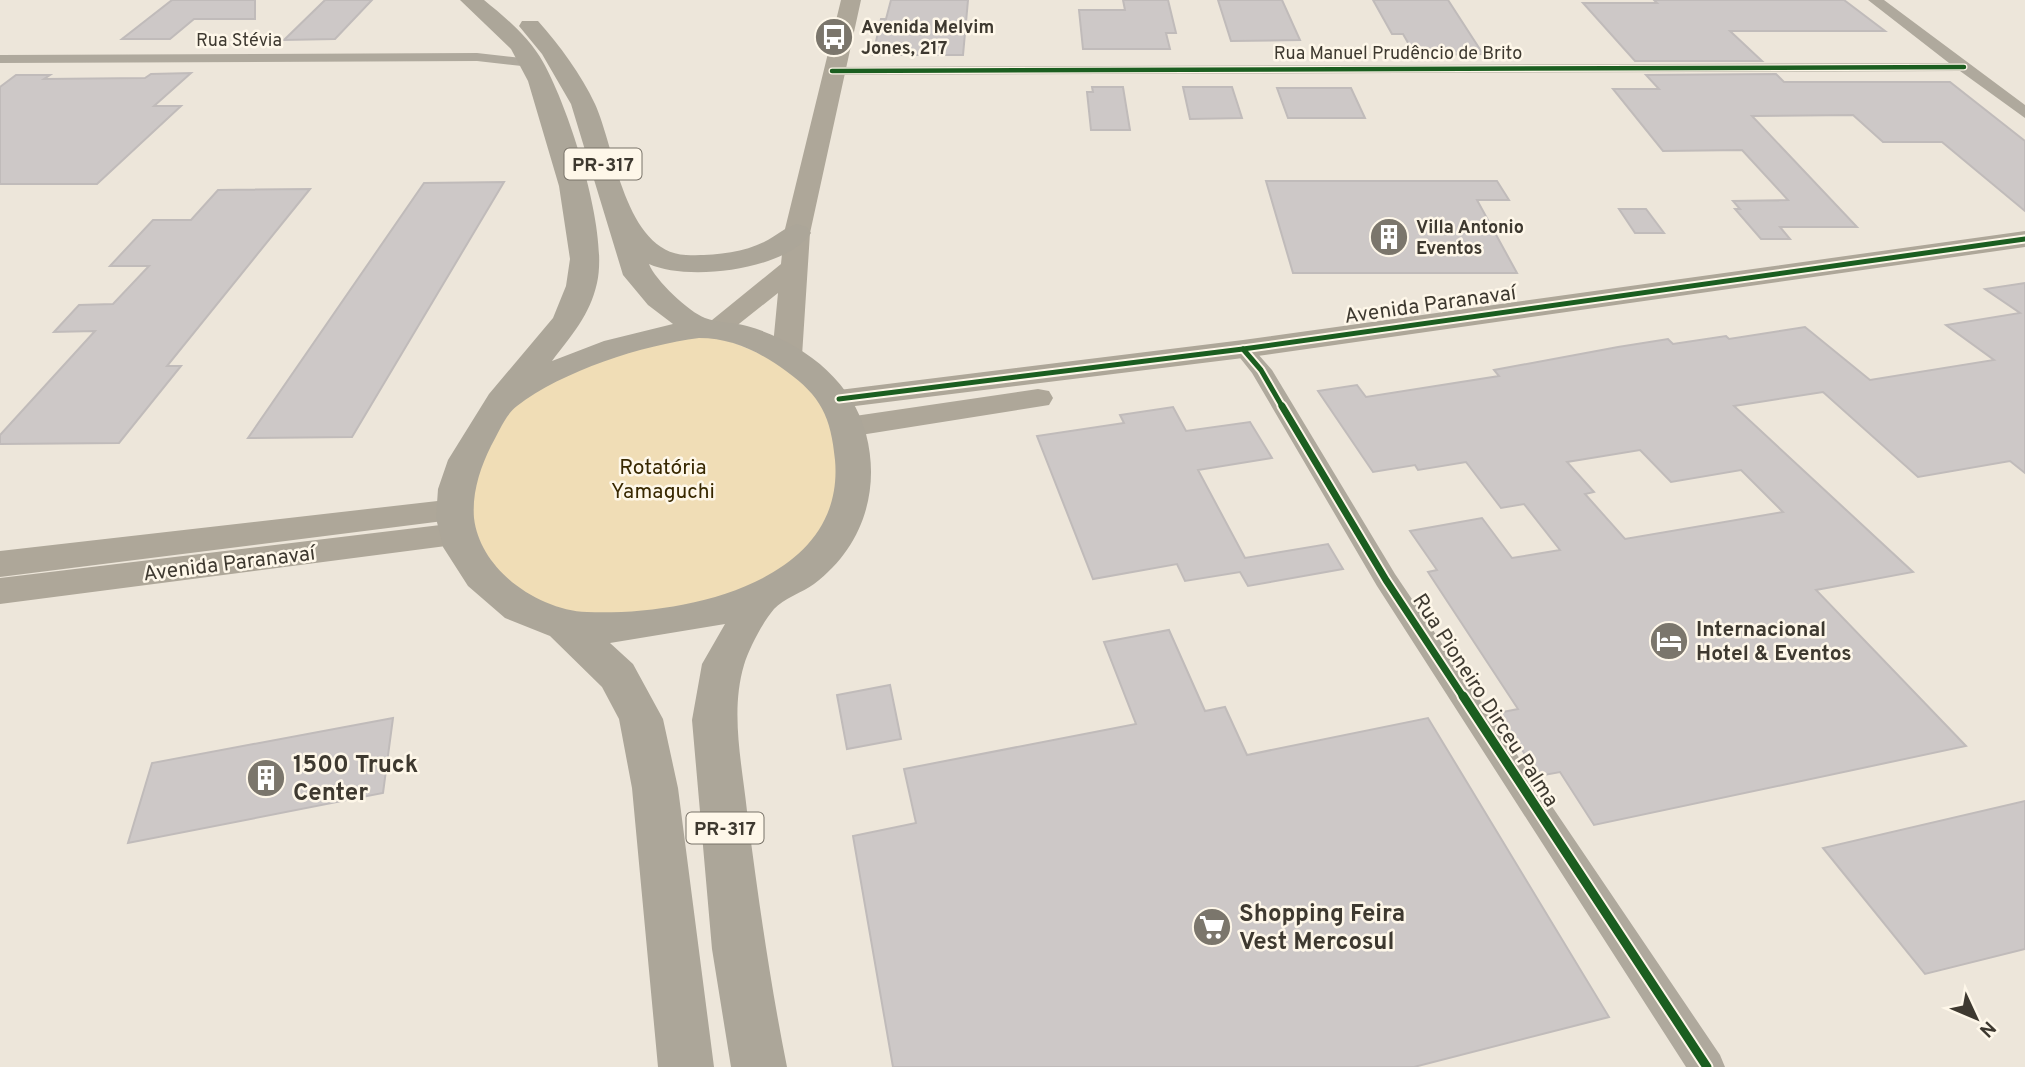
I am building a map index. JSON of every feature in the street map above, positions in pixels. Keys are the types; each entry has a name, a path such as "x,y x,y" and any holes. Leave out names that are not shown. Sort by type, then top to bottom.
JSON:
{"highway":[{"name":"PR-317","path":"471,0 513,38 531,63 559,138 574,194 585,260 581,288 570,317 501,401"},
{"name":"PR-317","path":"502,0 552,51 583,104 638,275 659,298 706,329"},
{"path":"619,219 644,246 668,261 702,263 738,259 766,252 797,233"},
{"path":"706,329 753,338 787,356 844,413 855,463 850,514 827,549 793,580 760,598 699,615 637,626 566,627 536,617 501,596 476,569 456,523 459,477 471,445 501,401 556,368 615,345 706,329"},
{"name":"PR-317","path":"760,598 723,664 714,720 738,949 760,1067"},
{"name":"PR-317","path":"566,627 618,676 641,719 655,788 685,1067"}],"street":[{"path":"787,356 797,233 832,71 851,0"},
{"path":"1875,0 2025,113"},
{"name":"Rua Stévia","path":"477,57 513,38"},
{"name":"Rua Stévia","path":"0,59 477,57 531,63"},
{"name":"Rua Manuel Prudêncio de Brito","path":"832,71 1964,67"},
{"name":"Avenida Paranavaí","path":"844,413 994,404 1252,360 1598,314 1608,304 1606,297 2025,239"},
{"path":"706,329 796,266"},
{"name":"Rua Pioneiro Dirceu Palma","path":"1252,360 1386,580 1707,1067"},
{"name":"Avenida Paranavaí","path":"0,564 456,523"},
{"name":"Avenida Paranavaí","path":"0,591 456,523"}],"green space":[{"name":"Rotatória Yamaguchi","path":"698,328 814,376 855,463 793,580 637,626 501,596 455,510 471,445 557,368"}],"building":[{"path":"172,0 255,0 255,19 194,19 170,39 122,39"},
{"path":"325,0 372,0 335,39 284,40"},
{"path":"891,0 968,0 963,55 873,55 881,19 886,19"},
{"path":"1123,0 1168,0 1176,33 1166,33 1170,49 1083,49 1079,10 1125,10"},
{"path":"1218,0 1282,0 1300,40 1231,41"},
{"path":"1373,0 1448,0 1483,54 1415,55 1403,34 1392,34"},
{"path":"1654,0 1844,0 1885,31 1730,31 1762,61 1635,61 1583,3 1657,3"},
{"path":"191,73 154,106 181,106 97,184 0,184 0,87 16,75 50,75 44,79 145,78 151,74"},
{"path":"1776,74 1784,82 1950,82 2025,141 2025,211 1942,142 1883,142 1853,115 1752,116 1857,227 1780,227 1790,239 1761,239 1735,209 1740,209 1733,201 1788,200 1742,150 1663,151 1613,89 1659,89 1646,75"},
{"path":"1092,87 1123,87 1130,130 1091,130 1087,92 1093,92"},
{"path":"1183,87 1232,87 1242,118 1190,119"},
{"path":"1277,88 1351,88 1365,118 1288,118"},
{"name":"Villa Antonio Eventos","path":"1266,181 1497,181 1509,200 1477,200 1517,273 1293,273"},
{"path":"504,182 352,437 248,438 424,183"},
{"path":"310,189 167,366 181,366 119,443 0,444 0,435 95,331 54,332 79,305 113,304 149,266 110,266 153,220 191,220 218,190"},
{"path":"1619,209 1646,209 1664,233 1635,233"},
{"path":"2025,283 2025,473 2010,461 1918,477 1823,392 1734,406 1913,572 1816,590 1966,746 1594,825 1560,772 1539,776 1498,713 1518,709 1428,572 1437,570 1410,531 1482,518 1512,558 1560,550 1524,504 1501,508 1466,462 1418,470 1415,465 1373,472 1318,391 1357,385 1366,397 1499,376 1494,370 1668,339 1673,344 1726,336 1729,339 1805,327 1870,380 1994,360 1946,325 2020,313 1985,289","holes":["1640,450 1671,482 1741,470 1783,512 1625,539 1585,494 1594,492 1567,462"]},
{"path":"1173,407 1186,431 1250,422 1272,458 1198,470 1245,558 1328,544 1343,569 1248,586 1240,572 1185,581 1177,564 1093,579 1037,436 1124,423 1120,415"},
{"name":"Shopping Feira Vest Mercosul","path":"1169,630 1205,711 1225,707 1247,755 1428,718 1609,1017 1414,1067 893,1067 853,836 916,823 904,769 1136,724 1104,642"},
{"path":"890,685 901,739 847,749 837,695"},
{"name":"1500 Truck Center","path":"393,718 383,793 128,843 152,763"},
{"path":"2025,801 2025,949 1925,974 1823,848"}],"cycle path":[{"path":"832,71 1964,67"},
{"path":"839,399 1243,349 2025,239"},
{"path":"1243,349 1261,370 1386,580 1707,1067"}],"place":[{"name":"Avenida Melvim Jones, 217","path":"834,37"},
{"name":"Villa Antonio Eventos","path":"1389,237"},
{"name":"Internacional Hotel & Eventos","path":"1669,641"},
{"name":"1500 Truck Center","path":"266,778"},
{"name":"Shopping Feira Vest Mercosul","path":"1212,927"}]}
